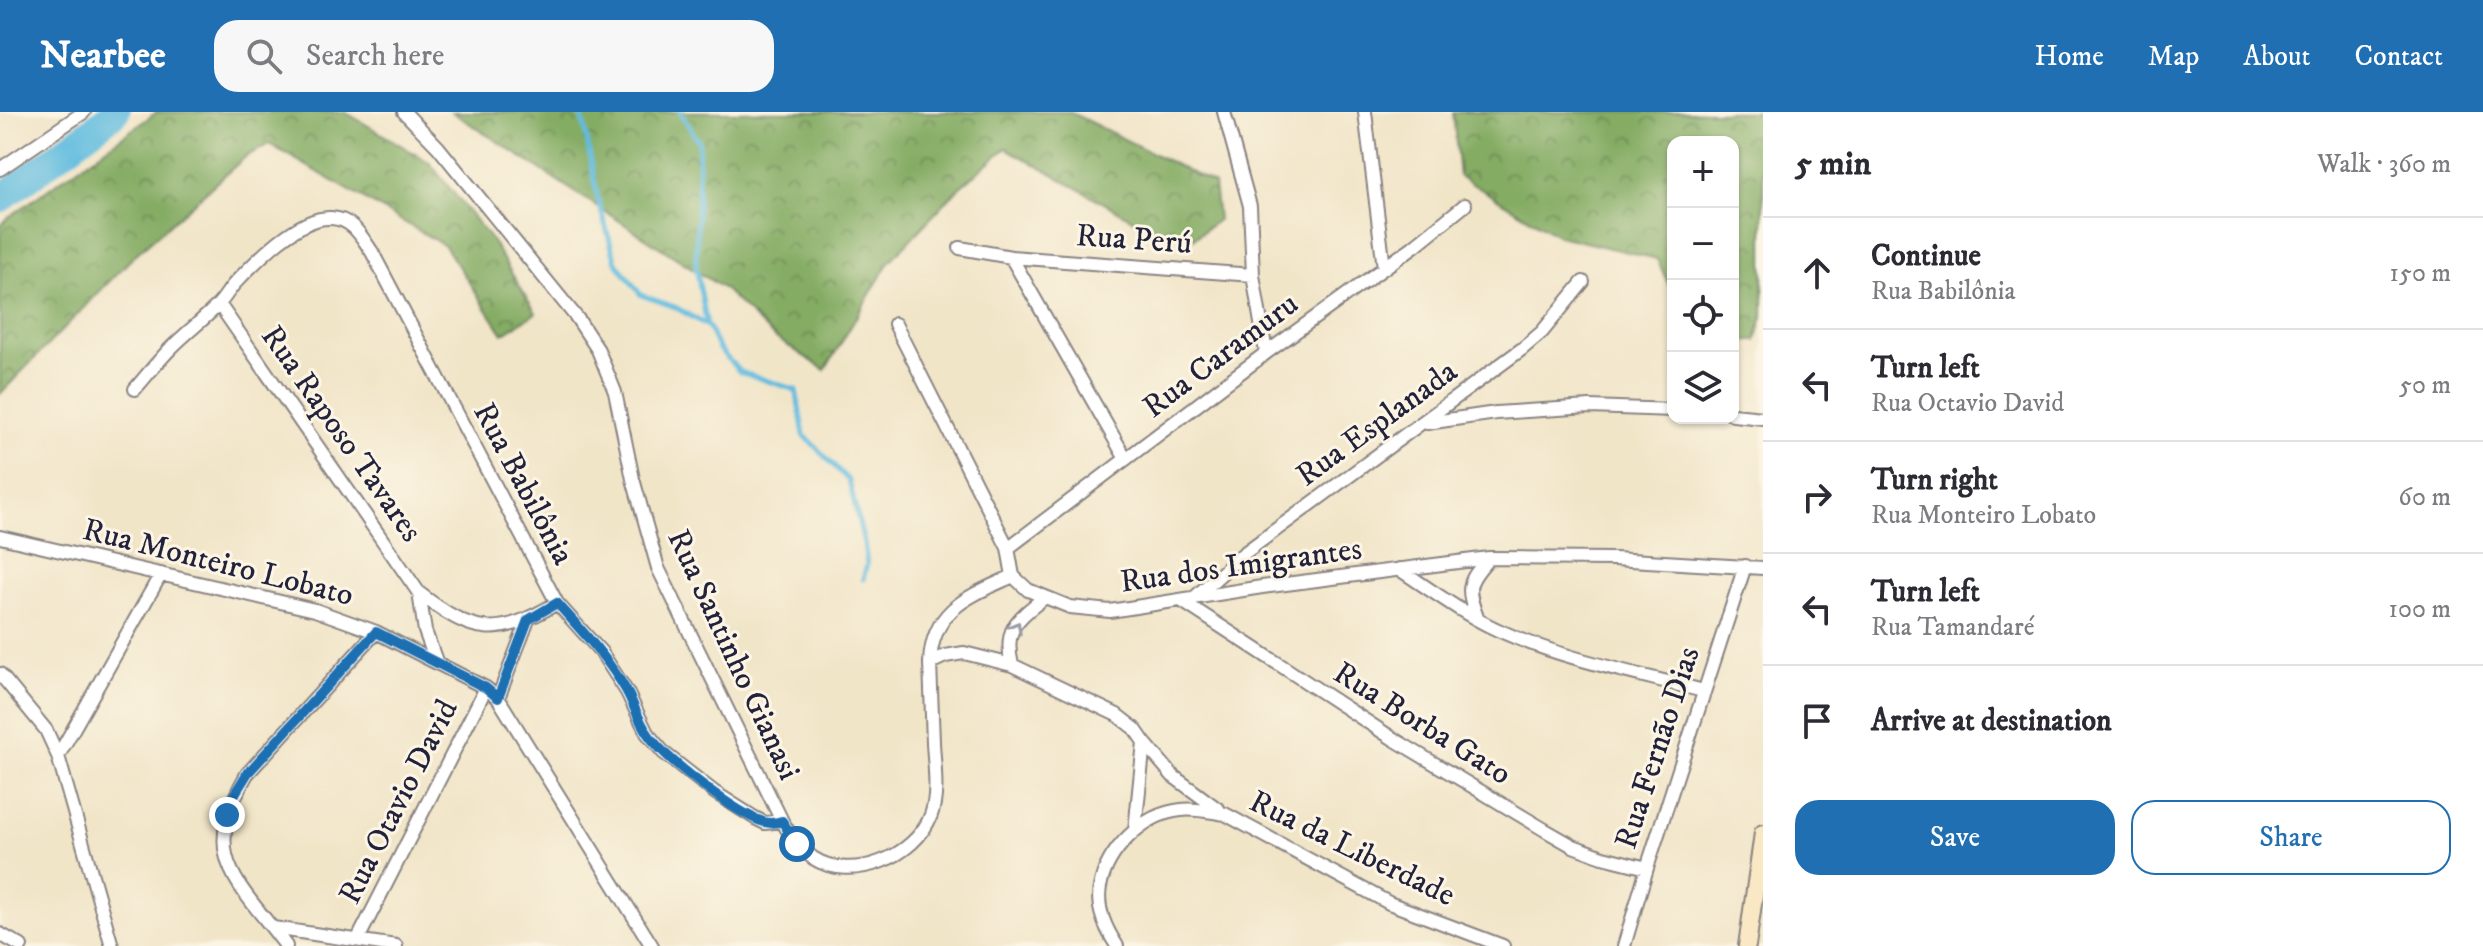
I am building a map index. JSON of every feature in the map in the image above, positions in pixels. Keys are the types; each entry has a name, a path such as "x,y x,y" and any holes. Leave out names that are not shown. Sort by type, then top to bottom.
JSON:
{"street":[{"path":"0,169 84,112"},
{"name":"Rua Santinho Gianasi","path":"404,112 438,147 522,250 577,318 598,350 615,392 636,492 658,568 782,821 797,844 815,859 851,869 887,858 905,848 921,833 931,815 936,791 931,644 943,617 967,599 1013,576"},
{"path":"1224,112 1250,206 1253,275 1266,353"},
{"path":"1365,112 1384,268"},
{"name":"Rua Caramuru","path":"1008,548 1465,205"},
{"name":"Rua Babilônia","path":"219,304 235,283 264,256 303,226 330,218 346,221 357,229 411,324 557,603 601,652 627,692 647,733 664,753 714,792 765,823 782,821"},
{"name":"Rua Perú","path":"960,248 1011,257 1253,275"},
{"path":"1011,257 1126,459"},
{"name":"Rua Esplanada","path":"1187,600 1243,554 1424,424 1542,332 1583,282"},
{"path":"135,389 172,347 219,304"},
{"name":"Rua Raposo Tavares","path":"219,304 419,593 459,621 482,629 528,620 557,603"},
{"path":"895,324 1008,548 1013,576"},
{"path":"1424,424 1496,413 1590,407 1667,410"},
{"path":"1739,416 1763,418"},
{"name":"Rua Monteiro Lobato","path":"0,537 315,610 376,632 486,688 498,698 652,946"},
{"path":"1478,620 1469,598 1470,582 1489,558"},
{"name":"Rua dos Imigrantes","path":"1013,576 1028,590 1044,598 1070,607 1110,611 1489,558 1614,559 1763,568"},
{"name":"Rua Fernão Dias","path":"1624,946 1745,566"},
{"path":"1399,569 1500,631 1703,691"},
{"path":"58,756 161,574"},
{"name":"Rua Raposo Tavares","path":"419,593 425,631 436,661"},
{"path":"1012,665 1007,647 1010,634 1018,618 1044,598"},
{"name":"Rua Borba Gato","path":"1187,600 1392,738 1545,830 1573,846 1647,868"},
{"path":"498,698 528,620"},
{"path":"286,946 236,881 226,861 224,830 227,815 234,795 247,774 376,632"},
{"name":"Rua da Liberdade","path":"930,663 945,656 964,653 1012,665 1117,715 1135,729 1173,776 1225,814 1389,903 1503,946"},
{"path":"0,674 46,730 58,756 112,946"},
{"name":"Rua Otavio David","path":"358,939 486,688"},
{"path":"1135,830 1144,766 1144,742"},
{"name":"Rua da Liberdade","path":"1117,946 1101,915 1100,889 1105,871 1117,851 1135,830 1155,817 1178,810 1197,809 1225,814"},
{"path":"1747,946 1763,833"},
{"path":"273,928 396,946"},
{"path":"0,934 21,946"}],"green space":[{"path":"157,112 345,112 429,162 491,240 536,313 503,334 445,246 269,144 244,158 135,255 0,394 0,226"},
{"path":"452,112 1070,112 1214,184 1218,220 1193,239 1150,229 1006,148 959,188 889,262 825,370 773,336 724,289"},
{"path":"1453,112 1763,112 1763,316 1756,341 1739,341 1739,136 1667,136 1667,281 1657,259 1559,236 1459,176"}],"waterway":[{"path":"0,199 116,112"},
{"path":"579,112 598,200 616,262 641,295 675,307 708,326 718,348 740,372 796,390 804,435 849,481 864,543 867,564 863,579"},
{"path":"680,112 699,142 696,267 707,325"}],"route":[{"path":"227,815 234,795 247,774 376,632 486,688 498,698 528,620 557,603 601,652 627,692 647,733 664,753 714,792 755,818 774,824 782,821 797,844"}]}
